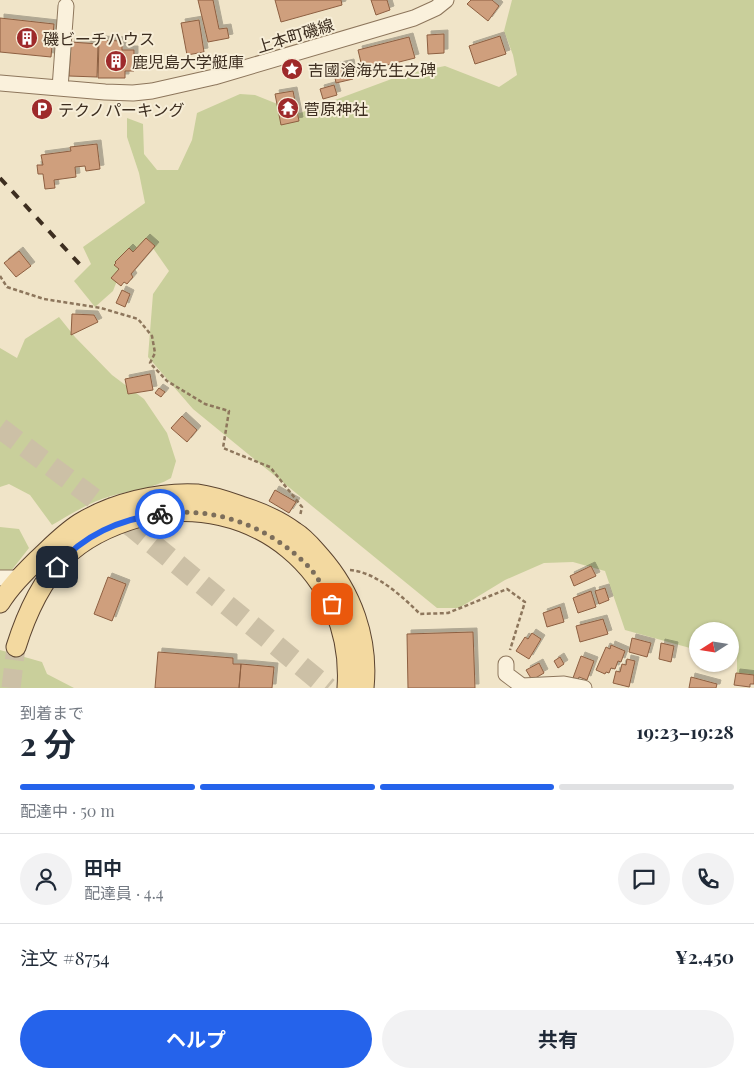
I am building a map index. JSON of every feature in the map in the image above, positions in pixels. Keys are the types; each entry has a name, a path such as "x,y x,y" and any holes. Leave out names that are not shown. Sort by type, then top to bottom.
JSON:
{"main road":[{"path":"0,603 9,578 80,524 102,512 151,497 197,494 224,500 262,513 296,532 333,570 356,616 364,646 364,688"},
{"path":"16,647 26,616 38,594 64,558 81,544 104,530 128,521 173,512 199,512 245,523 284,545 309,566 332,604 340,625 347,649 347,688"}],"street":[{"name":"上本町磯線","path":"0,83 132,93 152,91 176,86 414,18 436,8 446,0"},
{"path":"60,88 66,6"},
{"path":"506,664 506,674 522,686 564,684 584,688"}],"path":[{"path":"0,276 8,286 44,299 101,308 138,320 152,336 154,353 150,363 167,381 205,404 229,411 224,448 270,468 302,507 300,516"},
{"path":"344,569 354,570 369,576 392,589 400,594 420,614 448,613 506,589 525,602 506,664"}],"green space":[{"path":"512,0 754,0 754,675 737,674 739,672 739,622 689,622 689,648 625,630 605,571 573,562 544,563 505,580 459,608 437,608 193,409 148,357 153,294 169,271 148,241 120,273 113,291 95,307 74,281 91,264 83,247 145,203 139,173 127,137 127,118 143,124 144,154 157,170 178,170 192,140 197,113 240,94 255,95 300,113 405,74 445,66 499,87 517,75 513,55 504,31"},
{"path":"59,317 75,337 112,375 144,399 167,433 176,461 171,478 164,482 103,499 52,525 30,495 9,484 0,487 0,348 17,358 25,339"},
{"path":"0,527 19,529 29,548 0,585"},
{"path":"0,650 42,662 47,674 74,688 0,688"}],"building":[{"path":"198,0 213,0 219,29 227,28 229,38 208,42"},
{"path":"275,0 341,0 342,5 281,22"},
{"path":"371,0 387,0 390,10 376,15"},
{"path":"471,0 492,0 499,6 488,21 467,4"},
{"name":"磯ビーチハウス","path":"0,18 54,24 51,57 0,52"},
{"path":"199,20 204,52 187,55 181,23"},
{"path":"444,34 444,53 428,54 427,35"},
{"path":"500,36 506,54 475,64 469,46"},
{"path":"409,37 415,58 363,71 358,50"},
{"name":"鹿児島大学艇庫","path":"99,40 122,41 122,50 134,50 134,71 125,71 125,78 98,78"},
{"path":"71,42 98,44 97,77 69,76"},
{"path":"350,63 353,79 336,83 333,67"},
{"path":"334,85 337,95 323,99 320,89"},
{"path":"293,91 299,121 281,125 275,94"},
{"path":"97,144 100,169 86,171 85,166 75,167 76,177 54,180 55,188 45,189 43,174 38,174 37,165 43,165 41,155 71,151 70,147"},
{"path":"146,238 155,246 131,274 133,277 127,284 124,282 121,286 111,278 119,269 114,265 115,262 129,248 133,252"},
{"path":"19,251 31,266 16,277 4,263"},
{"path":"122,290 130,294 125,307 116,303"},
{"path":"72,314 94,315 98,322 71,335"},
{"path":"150,374 153,390 128,394 125,379"},
{"path":"159,388 165,392 161,397 155,393"},
{"path":"182,416 197,430 187,442 171,428"},
{"path":"275,490 296,502 289,513 269,501"},
{"path":"591,566 596,576 574,586 570,576"},
{"path":"108,577 126,584 112,621 94,614"},
{"path":"605,588 609,600 599,604 595,591"},
{"path":"591,591 596,607 578,613 573,598"},
{"path":"560,607 564,622 547,627 543,613"},
{"path":"603,619 608,634 580,642 576,626"},
{"path":"473,632 475,688 408,688 407,634"},
{"path":"532,633 541,639 529,659 516,651 525,637 528,639"},
{"path":"632,638 651,643 647,657 629,652"},
{"path":"661,643 674,646 671,662 659,659"},
{"path":"611,645 625,651 621,662 618,661 615,669 611,668 609,673 606,672 605,674 596,670 606,647 610,649"},
{"path":"158,652 233,658 233,664 241,664 239,688 155,688"},
{"path":"581,656 594,661 587,680 579,677 578,680 573,678"},
{"path":"560,657 564,664 558,668 554,661"},
{"path":"627,659 635,661 629,687 613,683 616,671 620,672 622,664 626,665"},
{"path":"539,663 544,673 532,680 526,670"},
{"path":"241,664 274,667 272,688 239,688"},
{"path":"736,673 754,675 754,684 750,684 750,687 734,685"},
{"path":"691,677 717,684 716,688 689,688"}],"tunnel":[{"path":"0,428 132,527 328,688"},
{"path":"11,688 16,647"}],"railway":[{"path":"0,178 84,269"}],"way so far":[{"path":"160,514 199,512 222,516 245,523 272,537 309,566 332,604"}],"place":[{"name":"磯ビーチハウス","path":"27,38"},
{"name":"鹿児島大学艇庫","path":"116,61"},
{"name":"吉國滄海先生之碑","path":"292,69"},
{"name":"菅原神社","path":"288,108"},
{"name":"テクノパーキング","path":"42,109"}],"route":[{"path":"57,567 64,558 81,544 104,530 128,521 160,514"}]}
